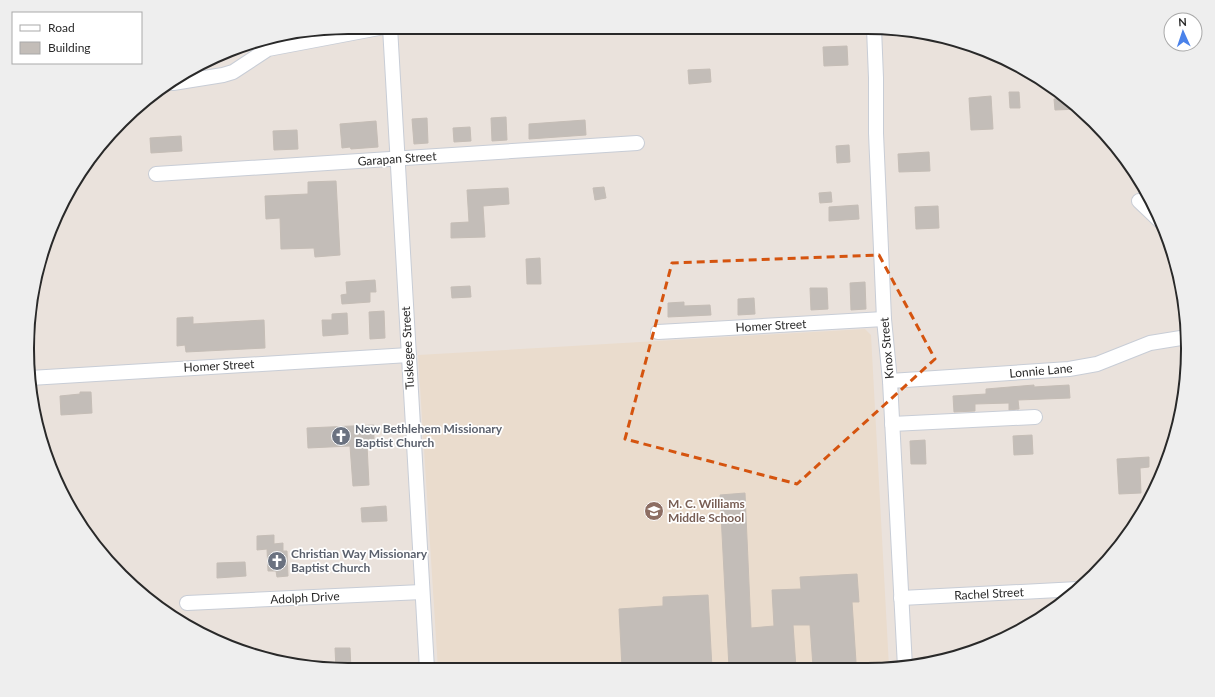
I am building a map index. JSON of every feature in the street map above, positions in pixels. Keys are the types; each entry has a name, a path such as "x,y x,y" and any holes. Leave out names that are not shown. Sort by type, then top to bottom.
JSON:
{"street":[{"path":"184,81 223,76 233,72 268,49 347,34"},
{"name":"Tuskegee Street","path":"390,34 427,663"},
{"name":"Knox Street","path":"874,34 876,133 884,319 890,381 905,660"},
{"name":"Garapan Street","path":"156,174 637,144"},
{"path":"1139,201 1150,212"},
{"name":"Homer Street","path":"658,332 884,319"},
{"name":"Lonnie Lane","path":"890,381 1069,369 1097,364 1150,343 1181,338"},
{"name":"Homer Street","path":"36,378 409,355"},
{"path":"892,424 1035,417"},
{"name":"Rachel Street","path":"901,598 1068,589"},
{"name":"Adolph Drive","path":"187,603 422,592"}],"highlighted area":[{"path":"879,255 935,359 797,484 625,439 672,263"}],"shaded area":[{"name":"M. C. Williams Middle School","path":"865,329 871,335 889,662 438,663 418,355"}],"building":[{"path":"847,46 848,65 824,66 823,47"},
{"path":"710,69 711,82 689,84 688,70"},
{"path":"1009,92 1019,92 1020,108 1010,108"},
{"path":"991,96 993,129 971,130 969,98"},
{"path":"1054,99 1058,99 1071,109 1055,110"},
{"path":"506,117 507,140 492,141 491,118"},
{"path":"427,118 428,143 414,144 412,119"},
{"path":"585,120 586,135 529,139 529,124"},
{"path":"376,121 378,147 351,149 350,147 342,148 340,124"},
{"path":"470,127 471,141 454,142 453,128"},
{"path":"297,130 298,149 274,150 273,131"},
{"path":"181,136 182,151 151,153 150,138"},
{"path":"849,145 850,162 837,163 836,146"},
{"path":"929,152 930,171 899,172 898,154"},
{"path":"336,181 340,255 315,257 314,248 281,249 280,218 266,219 265,196 308,194 308,182"},
{"path":"604,187 606,198 595,200 593,188"},
{"path":"508,188 509,204 483,206 485,237 451,238 451,223 469,222 467,190"},
{"path":"831,192 832,202 820,203 819,193"},
{"path":"858,205 859,219 829,221 829,207"},
{"path":"938,206 939,228 916,229 915,207"},
{"path":"540,258 541,284 527,284 526,259"},
{"path":"375,280 376,292 370,292 370,302 342,304 341,295 347,294 346,282"},
{"path":"865,282 866,309 851,310 850,283"},
{"path":"470,286 471,297 452,298 451,287"},
{"path":"810,288 827,288 828,309 811,310"},
{"path":"754,298 755,314 738,315 738,299"},
{"path":"684,302 684,306 710,305 711,315 668,317 668,303"},
{"path":"384,311 385,338 370,339 369,312"},
{"path":"347,313 348,334 323,336 322,320 332,320 332,314"},
{"path":"193,317 193,324 264,320 265,348 186,352 185,345 177,346 177,318"},
{"path":"1034,385 1034,387 1069,385 1070,398 1018,400 1019,409 1009,410 1009,403 975,404 975,411 954,412 953,396 986,394 986,389"},
{"path":"80,392 91,392 92,413 61,415 60,396 80,394"},
{"name":"New Bethlehem Missionary Baptist Church","path":"374,425 374,445 367,445 369,485 353,486 350,446 308,448 307,428"},
{"path":"1032,435 1033,454 1014,455 1013,436"},
{"path":"925,440 926,464 911,464 910,441"},
{"path":"1149,457 1149,467 1140,468 1141,493 1119,494 1117,459"},
{"path":"745,493 751,628 774,626 772,590 801,589 800,577 857,574 859,602 852,602 856,662 813,663 810,625 793,625 796,663 729,663 720,495"},
{"path":"386,506 387,521 362,522 361,508"},
{"name":"Christian Way Missionary Baptist Church","path":"274,535 274,544 283,543 283,551 287,551 288,576 277,577 276,571 268,571 267,549 257,550 257,536"},
{"path":"245,562 246,576 217,578 217,563"},
{"path":"708,595 712,663 622,663 619,609 663,606 663,597"},
{"path":"335,648 350,648 351,663 336,662"}],"place":[{"name":"New Bethlehem Missionary Baptist Church","path":"341,436"},
{"name":"M. C. Williams Middle School","path":"654,511"},
{"name":"Christian Way Missionary Baptist Church","path":"277,561"}]}
